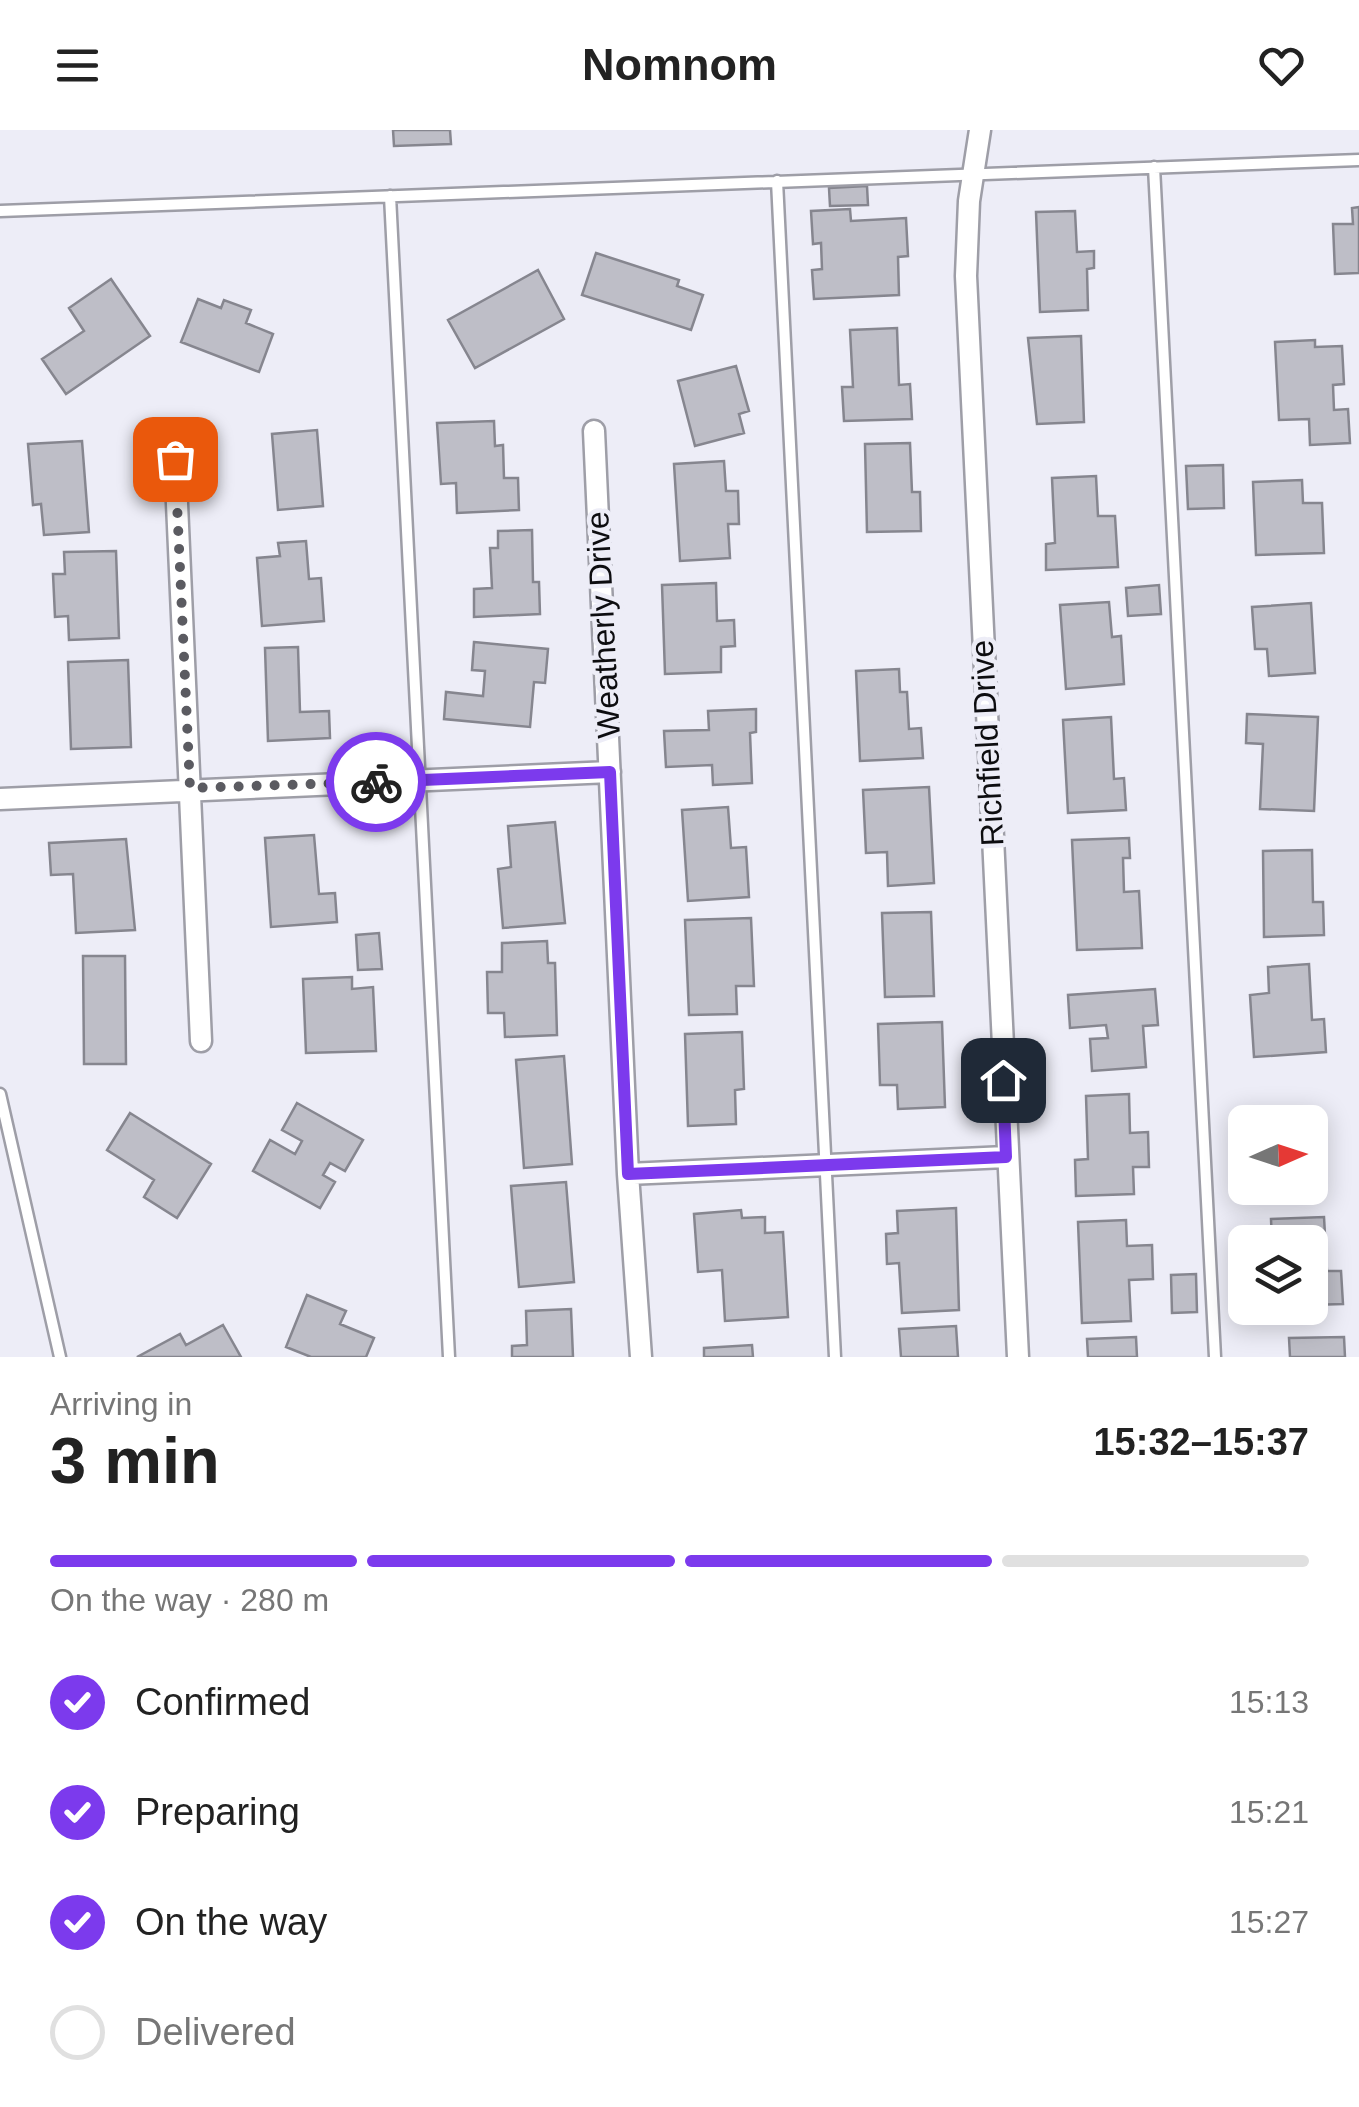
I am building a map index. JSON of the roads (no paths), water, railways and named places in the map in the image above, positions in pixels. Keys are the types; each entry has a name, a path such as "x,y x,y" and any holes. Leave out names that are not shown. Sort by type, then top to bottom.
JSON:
{"street":[{"name":"Richfield Drive","path":"980,130 966,276 1018,1357"},
{"name":"Weatherly Drive","path":"594,432 628,1174 641,1357"},
{"path":"175,459 201,1040"},
{"path":"0,799 610,772"},
{"path":"628,1174 1006,1157"}],"lane":[{"path":"0,211 1359,160"},
{"path":"1154,167 1215,1357"},
{"path":"776,181 835,1357"},
{"path":"390,196 449,1357"},
{"path":"0,1094 60,1357"}]}
